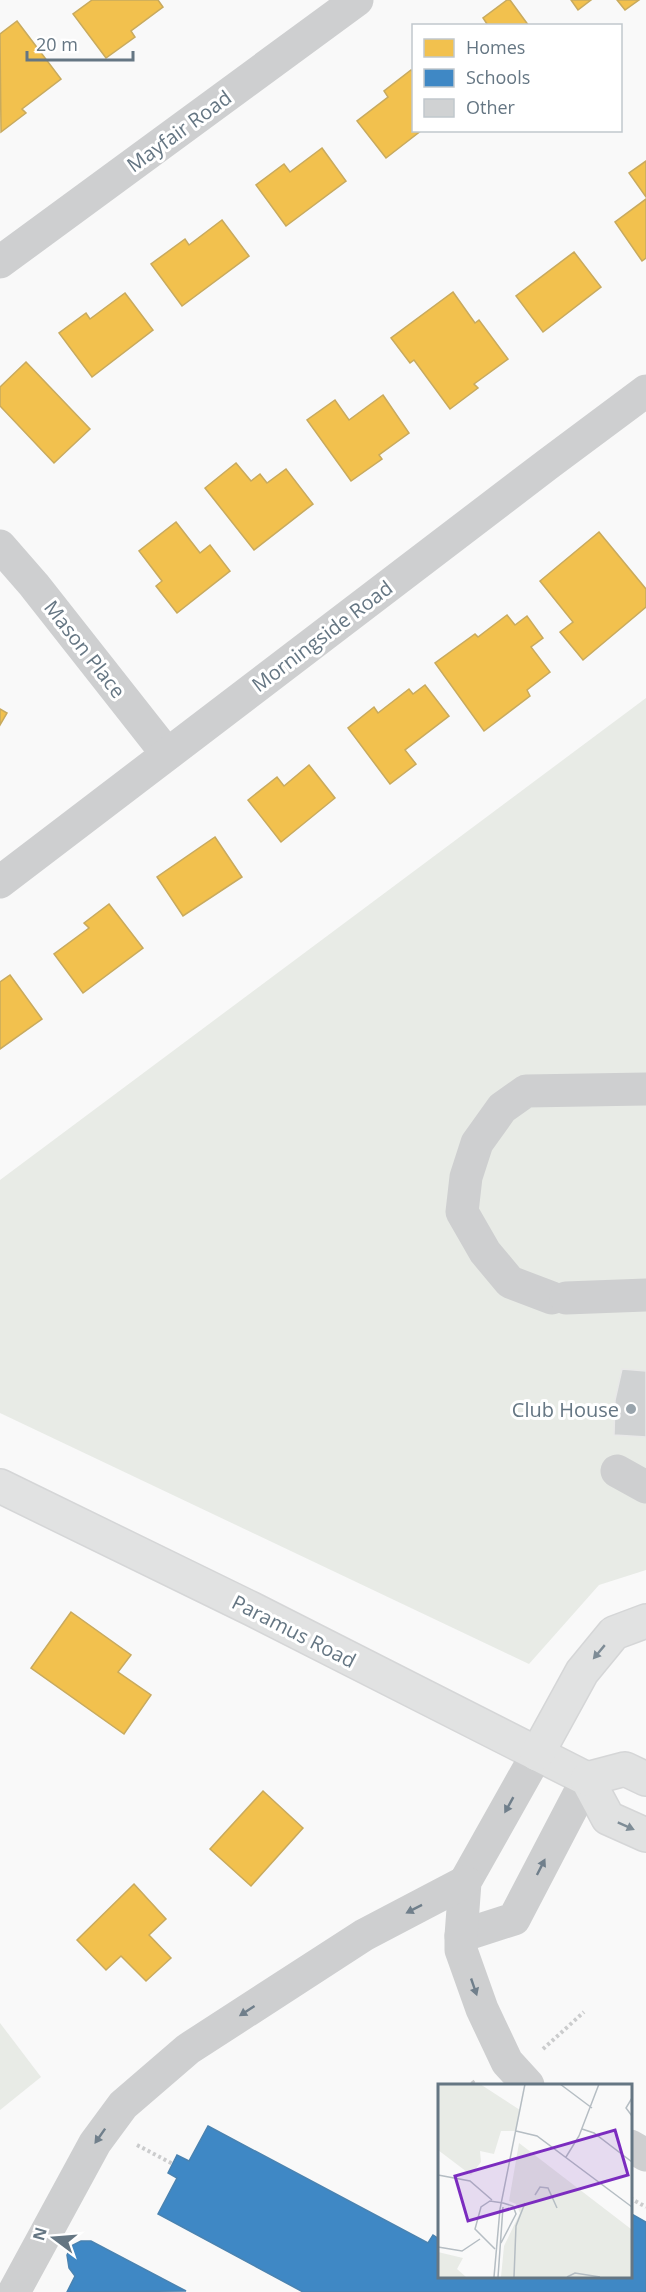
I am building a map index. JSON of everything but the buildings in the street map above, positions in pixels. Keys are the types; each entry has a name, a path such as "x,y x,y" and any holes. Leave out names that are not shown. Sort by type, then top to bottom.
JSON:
{"main road":[{"name":"Paramus Road","path":"0,1486 252,1609 587,1779"},
{"path":"537,1754 582,1672 614,1633 646,1621"},
{"path":"646,1779 625,1769 587,1779 608,1818 646,1834"}],"street":[{"name":"Mayfair Road","path":"0,262 357,0"},
{"name":"Morningside Road","path":"0,882 646,391"},
{"name":"Mason Place","path":"0,546 34,585 166,754"},
{"path":"646,1089 525,1091 502,1108 477,1143 466,1177 462,1212 485,1252 510,1282 559,1298 646,1295"},
{"path":"617,1472 646,1487"},
{"path":"532,2070 507,2062 482,2008 461,1950 461,1936 465,1882 537,1754"},
{"path":"461,1936 514,1919 587,1779"},
{"path":"14,2292 95,2143 123,2105 188,2049 364,1935 465,1882"},
{"path":"631,2147 646,2155"}],"path":[{"path":"532,2070 584,2012"},
{"path":"127,2140 173,2164"},
{"path":"631,2198 646,2206"}],"shaded area":[{"path":"646,698 646,1570 599,1585 529,1664 0,1413 0,1180"},
{"path":"0,2023 41,2077 0,2110"}],"place":[{"name":"Club House","path":"631,1409"}]}
